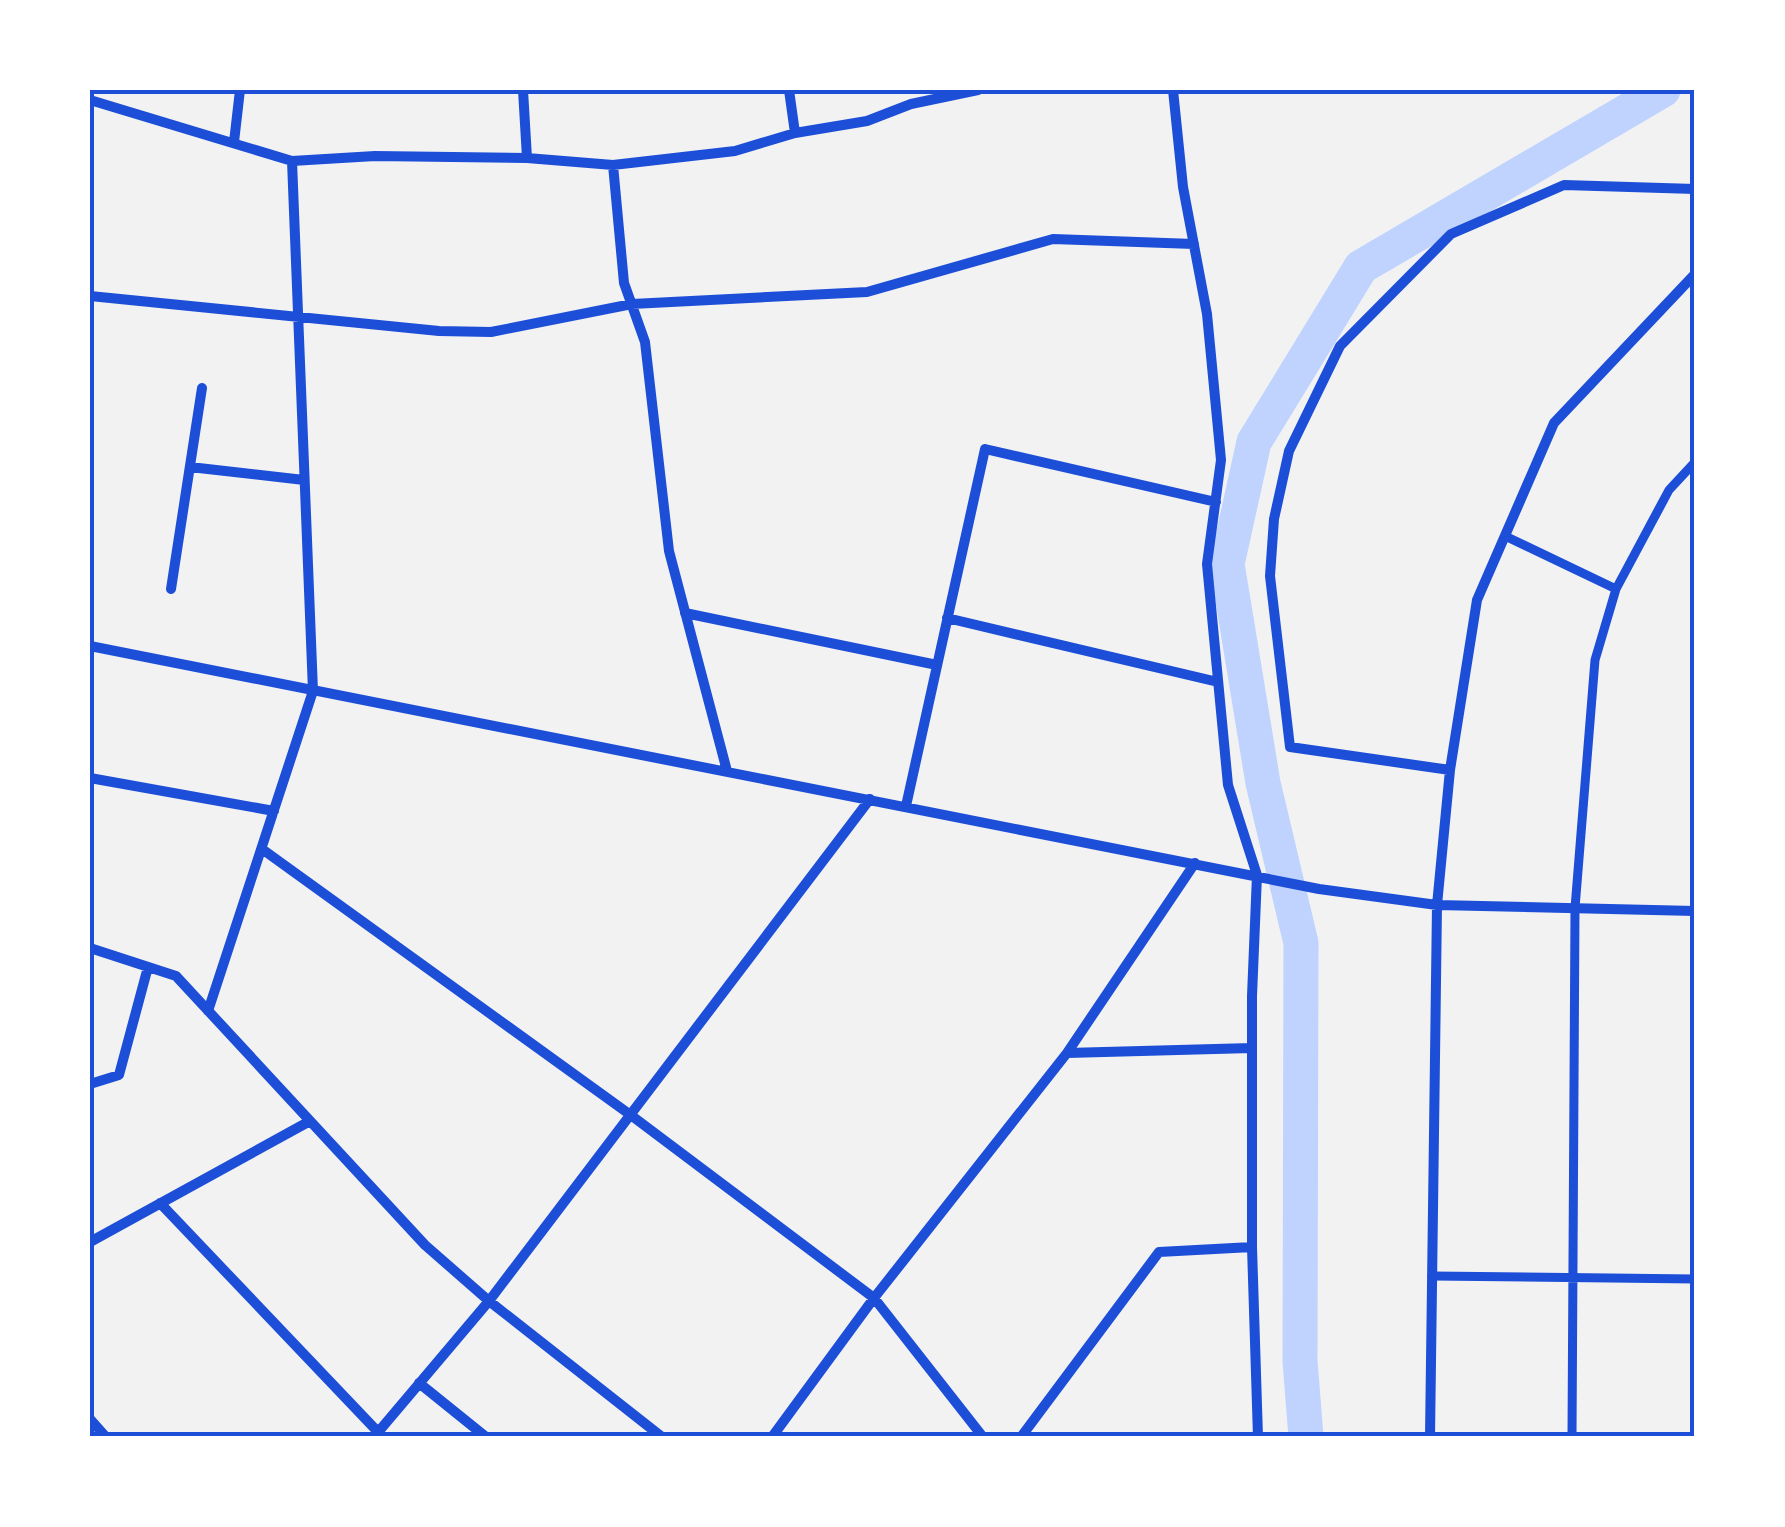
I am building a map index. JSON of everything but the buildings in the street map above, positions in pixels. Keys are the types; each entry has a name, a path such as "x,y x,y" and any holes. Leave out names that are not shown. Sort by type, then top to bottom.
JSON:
{"street":[{"path":"234,142 240,90"},
{"path":"522,90 527,158"},
{"path":"789,90 795,134"},
{"path":"90,100 292,160 375,156 527,158 613,165 734,151 795,134 867,121 911,104 978,90"},
{"path":"1173,90 1184,187 1207,314 1221,460 1207,564 1228,784 1257,875 1252,1247 1258,1437"},
{"path":"208,1011 314,691 292,160"},
{"path":"613,165 624,283 646,342 669,551 727,771"},
{"path":"1450,770 1290,747 1270,576 1274,518 1288,452 1340,346 1451,234 1564,186 1695,188"},
{"path":"90,296 492,332 632,304 867,292 1053,239 1194,244"},
{"path":"1430,1437 1437,906 1450,770 1477,600 1554,423 1695,274"},
{"path":"171,589 202,388"},
{"path":"906,806 985,448 1216,502"},
{"path":"1572,1437 1574,908 1595,660 1616,589 1669,490 1695,462"},
{"path":"190,466 304,480"},
{"path":"1505,536 1616,589"},
{"path":"685,613 937,666"},
{"path":"948,618 1218,682"},
{"path":"90,646 1320,889 1437,906 1695,911"},
{"path":"90,778 274,812"},
{"path":"160,1203 376,1434 488,1300 632,1116 870,799"},
{"path":"262,848 632,1116 874,1298 983,1437"},
{"path":"772,1437 874,1298 1067,1053 1195,863"},
{"path":"90,948 176,976 424,1245 662,1437"},
{"path":"90,1084 118,1075 148,967"},
{"path":"1067,1053 1252,1048"},
{"path":"90,1242 310,1122"},
{"path":"1020,1437 1159,1252 1252,1247"},
{"path":"1432,1276 1695,1279"},
{"path":"420,1383 486,1437"},
{"path":"90,1419 106,1437"}],"waterway":[{"path":"1306,1437 1300,1361 1301,943 1263,783 1227,564 1254,442 1361,267 1663,90"}]}
